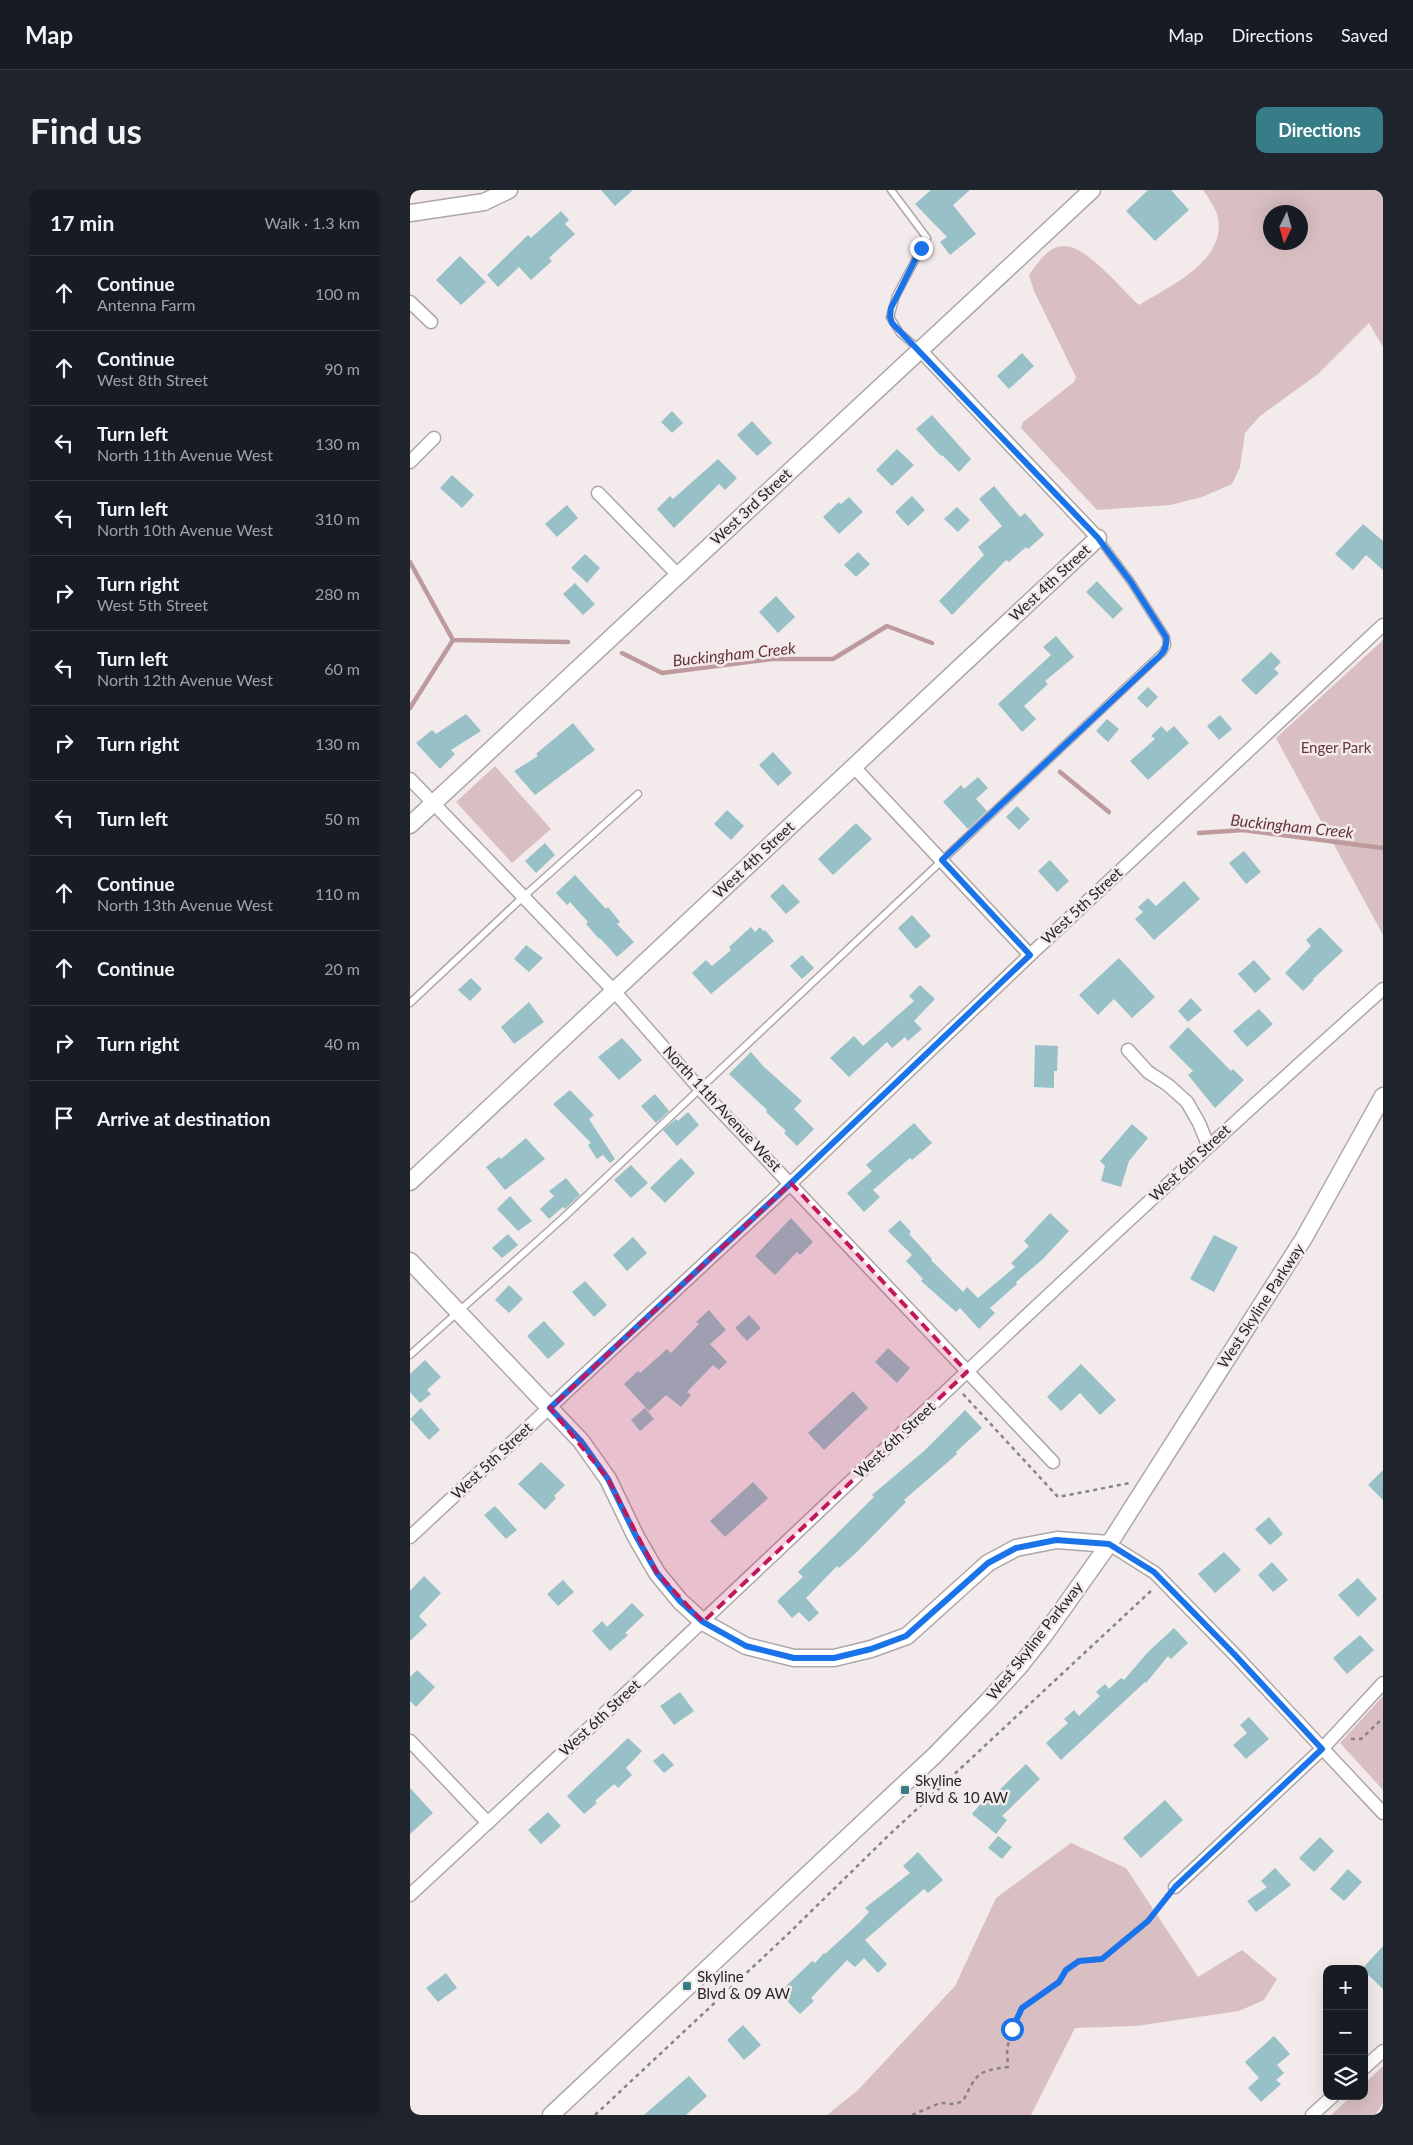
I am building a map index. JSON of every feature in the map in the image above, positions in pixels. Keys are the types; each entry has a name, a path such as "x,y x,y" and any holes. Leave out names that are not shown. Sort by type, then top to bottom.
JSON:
{"street":[{"path":"410,213 484,202 509,190"},
{"name":"West 3rd Street","path":"410,825 1092,190"},
{"path":"410,302 431,322"},
{"path":"920,350 1098,538"},
{"path":"410,462 434,438"},
{"path":"598,493 678,575"},
{"name":"West 4th Street","path":"410,1182 1098,538"},
{"name":"West 5th Street","path":"410,1537 791,1183 1030,955 1383,626"},
{"path":"854,766 1030,955"},
{"name":"North 11th Avenue West","path":"410,779 522,898 614,991 700,1089 1053,1462"},
{"name":"West 6th Street","path":"410,1895 703,1622 1208,1145 1383,989"},
{"path":"1128,1050 1148,1072 1187,1102 1199,1123 1208,1145"},
{"name":"West Skyline Parkway","path":"551,2115 928,1761 988,1702 1045,1634 1109,1544 1304,1238 1383,1096"},
{"path":"410,1261 581,1441 608,1479 636,1536 657,1573 680,1601 703,1622 746,1646 794,1658 834,1658 871,1649 906,1636 988,1563 1016,1548 1056,1540 1109,1544 1154,1572 1235,1655 1383,1813"},
{"path":"1175,1887 1322,1749 1383,1683"},
{"path":"410,1741 488,1823"},
{"path":"1368,2065 1383,2052"},
{"path":"1312,2115 1329,2100"}],"lane":[{"path":"891,190 927,238 896,296 891,308 890,317 900,333 920,350"},
{"path":"410,1355 564,1218 1165,649 1166,637 1131,582 1098,538"},
{"path":"410,1003 522,898 638,794"}],"path":[{"path":"959,1399 964,1394 1058,1497 1137,1482 1146,1486"},
{"path":"595,2115 787,1935 888,1836 1162,1581"},
{"path":"1332,1739 1361,1739 1383,1718"},
{"path":"912,2115 940,2103 956,2104 963,2101 975,2077 985,2071 1008,2067 1007,2049 1012,2029 1022,2008 1059,1982 1066,1970 1079,1961 1102,1959 1148,1921 1175,1887"}],"highlighted area":[{"path":"791,1183 967,1372 703,1622 657,1573 608,1479 550,1408"}],"green space":[{"path":"1203,190 1383,190 1383,347 1369,323 1318,374 1260,416 1245,433 1240,467 1232,484 1202,497 1170,505 1097,510 1021,428 1023,422 1074,382 1076,377 1034,291 1029,275 1048,252 1064,246 1073,248 1083,253 1104,270 1139,305 1181,280 1206,258 1215,245 1219,230 1217,214"},
{"name":"Enger Park","path":"1383,640 1383,935 1276,738"},
{"path":"495,766 551,829 512,863 456,802"},
{"path":"1383,1696 1383,1790 1340,1743"},
{"path":"1071,1843 1126,1868 1198,1977 1242,1950 1277,1979 1264,2000 1239,2011 1136,2026 1075,2028 1031,2115 827,2115 858,2090 955,1986 996,1898"},
{"path":"1383,2066 1383,2103 1375,2115 1331,2115 1348,2100 1368,2100 1368,2080"}],"building":[{"path":"601,190 633,190 615,206"},
{"path":"931,190 970,190 953,205 976,234 950,255 940,242 947,237 915,204"},
{"path":"1148,190 1171,190 1189,210 1155,241 1126,211"},
{"path":"561,211 569,220 565,224 575,234 549,258 552,261 531,280 519,267 498,287 487,275 528,235 531,238"},
{"path":"460,256 486,282 461,305 436,280"},
{"path":"1022,353 1034,366 1009,389 997,376"},
{"path":"672,411 683,423 672,433 661,422"},
{"path":"932,415 971,459 959,472 916,429"},
{"path":"752,421 772,443 757,456 737,435"},
{"path":"897,449 914,465 892,486 876,470"},
{"path":"718,459 737,478 725,490 719,484 674,528 657,509 670,496 673,499"},
{"path":"452,475 474,495 462,508 440,488"},
{"path":"994,486 1020,517 1025,513 1044,535 1009,562 1006,560 952,615 939,601 984,555 978,547 1002,526 979,499"},
{"path":"912,496 925,510 908,526 895,512"},
{"path":"849,497 863,512 839,534 823,517 839,502 841,504"},
{"path":"567,505 578,518 557,537 545,524"},
{"path":"957,507 970,520 958,532 944,519"},
{"path":"1363,524 1383,541 1383,570 1366,555 1353,570 1335,554"},
{"path":"858,552 870,564 856,577 844,565"},
{"path":"585,554 600,568 587,583 571,568"},
{"path":"1097,581 1123,609 1113,619 1086,592"},
{"path":"575,583 595,604 583,615 563,594"},
{"path":"776,596 795,617 778,633 759,612"},
{"path":"1056,636 1074,657 1045,681 1048,684 1024,706 1036,719 1022,732 998,704 1051,655 1043,647"},
{"path":"1271,652 1281,662 1274,669 1279,673 1256,695 1241,680"},
{"path":"1148,687 1158,697 1147,708 1137,698"},
{"path":"466,714 481,731 451,750 455,754 440,769 416,743 432,730 436,734"},
{"path":"1220,715 1232,729 1219,740 1207,726"},
{"path":"1107,719 1119,729 1108,742 1096,731"},
{"path":"573,723 595,750 535,795 514,771 538,756 536,754"},
{"path":"1161,726 1167,732 1174,726 1189,743 1148,780 1130,761 1155,739 1151,736"},
{"path":"773,752 792,773 778,786 759,765"},
{"path":"978,777 988,788 976,799 987,811 968,829 943,802 961,785 964,789"},
{"path":"1017,806 1030,819 1019,830 1006,817"},
{"path":"727,810 744,826 731,840 714,824"},
{"path":"856,823 872,839 833,875 818,859"},
{"path":"545,843 555,855 536,873 525,861"},
{"path":"1244,851 1261,872 1246,884 1229,863"},
{"path":"1050,860 1069,881 1057,892 1038,871"},
{"path":"575,875 606,909 608,907 620,922 617,924 634,942 617,957 586,924 588,922 570,902 567,905 556,893"},
{"path":"1184,881 1200,899 1154,940 1135,919 1143,912 1138,907 1148,898 1156,906"},
{"path":"783,884 800,902 786,914 770,896"},
{"path":"912,915 931,936 916,949 898,928"},
{"path":"751,927 755,932 760,927 763,931 765,930 774,941 711,994 692,973 706,960 712,966 731,950 729,947"},
{"path":"1320,927 1343,951 1303,991 1285,973 1311,946 1306,940"},
{"path":"526,945 543,958 529,972 514,959"},
{"path":"802,955 814,968 802,979 790,966"},
{"path":"1119,958 1155,997 1132,1018 1114,999 1098,1015 1079,995"},
{"path":"1254,960 1271,979 1255,993 1238,974"},
{"path":"471,978 482,989 470,1001 458,990"},
{"path":"920,985 935,999 914,1021 922,1029 908,1041 905,1037 892,1048 887,1042 849,1077 830,1058 854,1036 863,1046 914,1001 909,996"},
{"path":"1191,998 1202,1010 1188,1022 1178,1011"},
{"path":"529,1002 544,1022 514,1044 501,1027"},
{"path":"1259,1009 1273,1024 1247,1047 1233,1031"},
{"path":"1188,1027 1231,1071 1233,1069 1244,1080 1215,1108 1188,1075 1193,1071 1169,1047"},
{"path":"622,1038 642,1060 619,1080 598,1057"},
{"path":"1035,1045 1058,1046 1057,1071 1054,1071 1054,1088 1034,1087"},
{"path":"751,1052 763,1066 802,1101 794,1109 814,1129 797,1146 784,1133 786,1131 766,1112 767,1110 729,1074"},
{"path":"570,1090 594,1115 589,1119 615,1159 610,1163 603,1155 597,1159 588,1145 591,1143 553,1104"},
{"path":"655,1094 669,1111 656,1123 641,1106"},
{"path":"688,1112 699,1125 677,1146 663,1130"},
{"path":"914,1123 932,1143 912,1160 910,1158 873,1190 880,1197 864,1212 847,1193 872,1171 866,1165"},
{"path":"1132,1124 1148,1138 1129,1161 1121,1187 1101,1181 1105,1166 1100,1161"},
{"path":"526,1138 545,1159 505,1190 486,1167 499,1157 501,1159"},
{"path":"681,1158 695,1173 665,1203 650,1188"},
{"path":"631,1165 648,1183 631,1198 614,1180"},
{"path":"566,1178 580,1195 565,1209 563,1207 549,1219 540,1209 554,1196 549,1191"},
{"path":"510,1196 532,1221 518,1231 497,1209"},
{"path":"1050,1213 1069,1231 1043,1259 990,1308 995,1313 979,1329 960,1308 956,1312 921,1281 923,1279 906,1261 912,1255 888,1231 900,1220 931,1260 963,1292 967,1287 978,1298 1015,1267 1011,1263 1029,1246 1024,1241"},
{"path":"791,1218 813,1242 800,1255 797,1252 775,1275 755,1256"},
{"path":"508,1234 518,1245 502,1258 492,1248"},
{"path":"1214,1235 1238,1247 1214,1292 1190,1279"},
{"path":"633,1237 647,1253 627,1271 613,1255"},
{"path":"585,1281 607,1305 594,1317 572,1292"},
{"path":"509,1285 523,1299 509,1313 495,1300"},
{"path":"709,1310 726,1330 710,1344 727,1362 719,1370 713,1365 687,1392 691,1395 681,1407 666,1395 649,1411 624,1384 638,1371 640,1373 667,1349 671,1353 699,1324 696,1322"},
{"path":"749,1315 761,1328 747,1341 735,1328"},
{"path":"544,1321 565,1344 548,1359 527,1336"},
{"path":"888,1348 910,1368 897,1383 875,1362"},
{"path":"425,1360 441,1377 427,1390 431,1394 420,1403 410,1392 410,1374"},
{"path":"1081,1364 1116,1400 1100,1415 1080,1393 1061,1411 1047,1397"},
{"path":"853,1391 868,1408 824,1450 808,1433"},
{"path":"421,1408 440,1430 429,1440 410,1419"},
{"path":"645,1408 654,1419 640,1431 631,1420"},
{"path":"965,1410 982,1428 956,1452 957,1454 904,1500 906,1502 857,1552 839,1568 837,1566 806,1598 819,1613 809,1622 799,1612 792,1618 777,1601 803,1577 798,1572 874,1497 872,1495 924,1451"},
{"path":"541,1462 565,1485 554,1496 556,1498 545,1510 518,1484"},
{"path":"1383,1470 1383,1500 1368,1485"},
{"path":"753,1482 768,1498 725,1537 710,1521"},
{"path":"495,1506 517,1530 506,1539 484,1515"},
{"path":"1269,1517 1283,1534 1270,1545 1255,1529"},
{"path":"1224,1552 1241,1570 1215,1593 1198,1574"},
{"path":"1272,1562 1288,1580 1273,1592 1258,1575"},
{"path":"424,1576 441,1593 419,1616 427,1625 410,1641 410,1591"},
{"path":"1358,1578 1377,1599 1358,1617 1338,1595"},
{"path":"563,1580 574,1592 558,1606 547,1594"},
{"path":"632,1603 644,1615 625,1633 628,1635 610,1651 592,1631 602,1621 607,1627"},
{"path":"1174,1628 1188,1643 1171,1659 1168,1656 1146,1683 1061,1760 1046,1743 1068,1723 1064,1719 1074,1710 1079,1716 1100,1696 1096,1692 1105,1684 1109,1689 1121,1678 1124,1680 1148,1652"},
{"path":"1360,1635 1374,1650 1347,1674 1333,1658"},
{"path":"417,1670 435,1687 416,1707 410,1701 410,1677"},
{"path":"680,1692 694,1711 674,1725 660,1706"},
{"path":"1249,1717 1269,1739 1246,1759 1233,1745 1247,1733 1240,1725"},
{"path":"628,1738 642,1751 626,1768 632,1775 618,1788 614,1784 584,1814 567,1796"},
{"path":"663,1753 674,1765 664,1773 653,1761"},
{"path":"1026,1764 1040,1779 1002,1816 1007,1820 996,1834 972,1814 983,1801 986,1803"},
{"path":"410,1788 433,1813 410,1834"},
{"path":"1165,1800 1183,1820 1141,1858 1123,1838"},
{"path":"548,1812 561,1826 541,1844 528,1830"},
{"path":"998,1836 1012,1847 1002,1859 988,1848"},
{"path":"1320,1837 1334,1851 1314,1872 1299,1858"},
{"path":"918,1852 943,1880 928,1893 924,1889 865,1940 887,1964 878,1973 864,1958 855,1967 847,1960 811,1998 814,2001 800,2014 779,1993 812,1961 815,1963 859,1923 869,1912 865,1908 910,1873 903,1866"},
{"path":"1275,1868 1291,1885 1256,1912 1247,1901 1267,1887 1261,1881"},
{"path":"1348,1869 1362,1882 1344,1901 1330,1889"},
{"path":"1383,1946 1383,1989 1368,1975 1368,1965 1366,1965"},
{"path":"446,1973 457,1988 438,2002 426,1988"},
{"path":"743,2025 761,2045 744,2060 727,2040"},
{"path":"1274,2036 1290,2054 1277,2065 1284,2073 1276,2080 1281,2084 1261,2102 1248,2088 1259,2078 1245,2062"},
{"path":"689,2076 707,2096 686,2115 644,2115"}],"waterway":[{"name":"Buckingham Creek","path":"410,562 453,640 568,642"},
{"name":"Buckingham Creek","path":"622,653 662,673 772,659 833,659 887,626 932,643"},
{"path":"410,708 453,640"},
{"name":"Buckingham Creek","path":"1060,772 1109,812"},
{"name":"Buckingham Creek","path":"1199,833 1243,830 1383,848"}],"place":[{"name":"Skyline Blvd & 10 AW","path":"905,1790"},
{"name":"Skyline Blvd & 09 AW","path":"687,1986"}],"route":[{"path":"921,248 891,308 890,317 892,323 900,333 920,350 1098,538 1131,582 1166,637 1167,645 1152,663 942,860 1030,955 791,1183 550,1408 581,1441 608,1479 636,1536 657,1573 680,1601 703,1622 746,1646 794,1658 834,1658 871,1649 906,1636 988,1563 1016,1548 1056,1540 1109,1544 1154,1572 1235,1655 1322,1749 1175,1887 1148,1921 1102,1959 1079,1961 1066,1970 1059,1982 1022,2008 1012,2029"}]}
